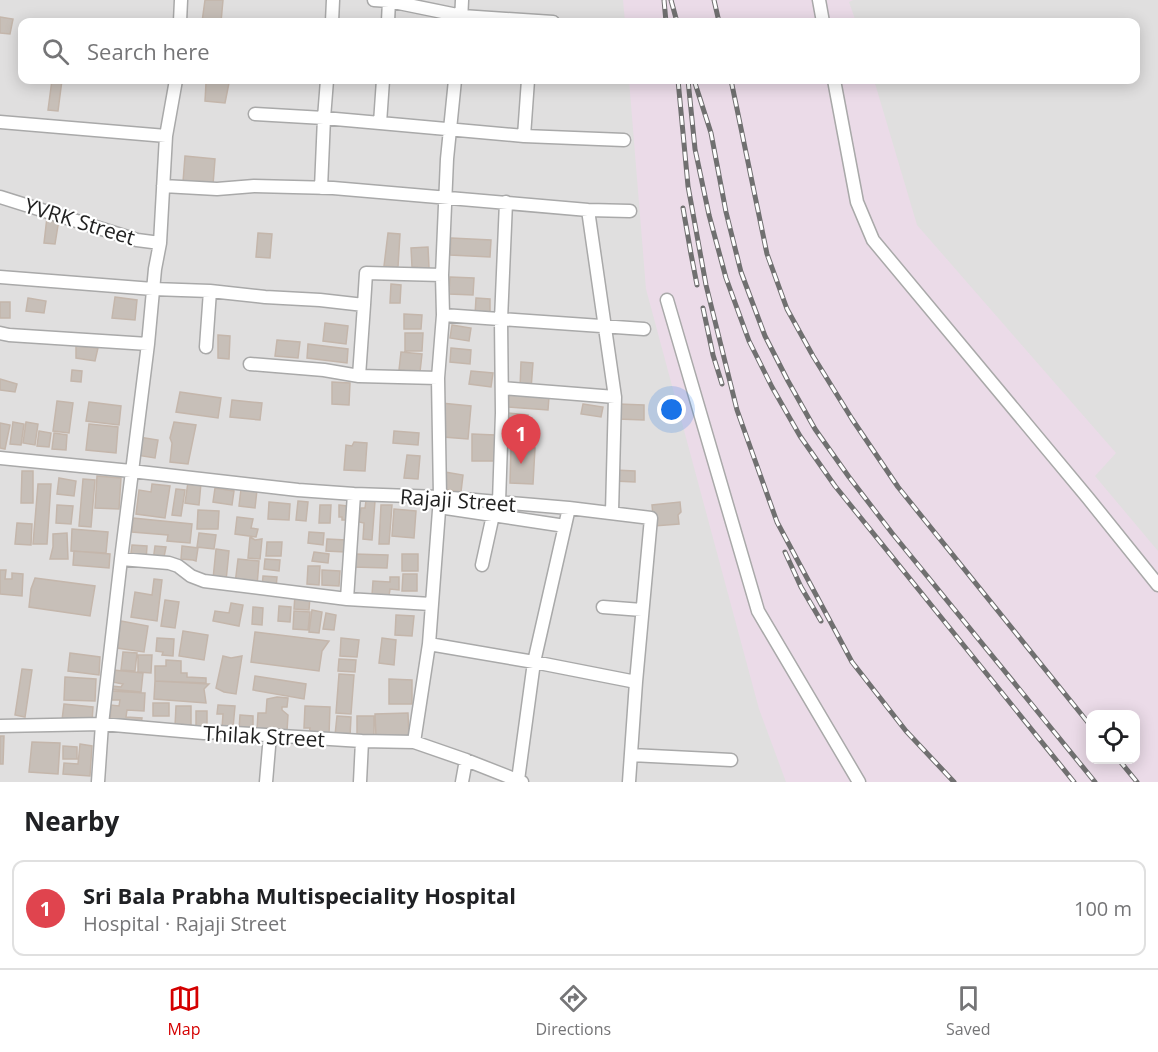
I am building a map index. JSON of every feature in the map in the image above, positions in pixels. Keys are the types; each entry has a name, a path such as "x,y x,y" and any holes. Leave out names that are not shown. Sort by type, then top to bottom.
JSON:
{"street":[{"path":"180,18 181,0"},
{"path":"332,18 333,0"},
{"path":"374,0 389,0 457,18"},
{"path":"387,18 389,0"},
{"path":"461,18 462,0"},
{"path":"819,0 822,18"},
{"path":"98,782 102,724 131,471 160,243 166,136 175,84"},
{"path":"321,188 323,84"},
{"path":"380,123 383,84"},
{"path":"414,742 429,644 439,502 438,378 449,129 455,84"},
{"path":"524,136 528,84"},
{"path":"835,84 857,202 873,240 1158,585"},
{"path":"255,114 524,136 624,140"},
{"path":"0,122 166,136"},
{"path":"163,186 217,189 254,186 321,188 588,210 630,211"},
{"name":"YVRK Street","path":"0,197 137,240 160,243"},
{"path":"499,502 501,320 506,202"},
{"path":"588,210 615,397 612,512"},
{"path":"359,376 366,273 442,275"},
{"path":"0,278 210,291 364,305"},
{"path":"206,347 210,291"},
{"path":"667,300 758,611 859,782"},
{"path":"442,315 644,328"},
{"path":"0,333 148,344"},
{"path":"250,364 324,370 359,376 438,378"},
{"path":"502,388 615,397"},
{"name":"Rajaji Street","path":"0,458 298,490 439,502 499,502 612,512 651,518 629,782"},
{"path":"347,599 354,494"},
{"path":"439,502 493,515 565,526"},
{"path":"520,781 534,662 569,508"},
{"path":"482,565 493,515"},
{"path":"121,559 169,563 204,581 347,599 431,604"},
{"path":"603,607 642,610"},
{"path":"429,644 636,682"},
{"name":"Thilak Street","path":"0,726 102,724 204,733 414,742 520,781"},
{"path":"266,782 270,735"},
{"path":"360,782 362,741"},
{"path":"631,755 731,760"},
{"path":"462,782 466,760"}],"shaded area":[{"path":"0,0 1158,0 1158,782 0,782"},
{"path":"623,0 853,0 849,2 855,18 625,18"},
{"path":"629,84 875,84 917,225 1116,453 1095,476 1158,551 1158,782 786,782 759,709 646,289"}],"building":[{"path":"205,0 223,0 221,18 203,18"},
{"path":"0,17 13,19 10,34 0,33"},
{"path":"51,84 61,84 58,111 48,110"},
{"path":"206,84 229,84 225,103 205,101"},
{"path":"185,156 215,159 213,185 183,182"},
{"path":"47,217 59,219 55,244 44,243"},
{"path":"258,233 272,234 270,258 256,257"},
{"path":"388,233 400,234 398,267 384,266"},
{"path":"451,238 491,240 490,257 450,255"},
{"path":"428,247 429,268 412,267 411,248"},
{"path":"450,277 474,278 473,295 449,294"},
{"path":"391,284 401,285 400,303 390,303"},
{"path":"115,297 137,300 135,320 112,318"},
{"path":"28,298 46,301 44,313 26,311"},
{"path":"476,298 490,299 490,316 475,315"},
{"path":"0,302 10,302 10,318 0,318"},
{"path":"404,314 422,315 421,329 404,329"},
{"path":"325,323 348,326 346,344 323,341"},
{"path":"452,325 471,328 469,341 450,338"},
{"path":"405,333 423,333 422,351 405,351"},
{"path":"218,335 230,336 229,359 218,358"},
{"path":"277,340 300,342 298,358 275,356"},
{"path":"308,344 348,349 347,363 307,358"},
{"path":"76,346 98,348 95,361 76,358"},
{"path":"451,348 471,350 470,364 450,362"},
{"path":"401,352 422,354 420,372 399,370"},
{"path":"521,362 533,363 531,389 520,388"},
{"path":"72,370 82,371 81,382 71,381"},
{"path":"471,371 493,373 491,387 469,384"},
{"path":"0,379 17,384 15,392 0,390"},
{"path":"332,382 350,383 349,405 332,404"},
{"path":"180,392 221,398 218,418 176,412"},
{"path":"509,393 549,397 548,410 508,407"},
{"path":"232,400 262,403 260,420 230,417"},
{"path":"57,401 73,403 69,433 53,431"},
{"path":"89,402 121,406 119,425 86,421"},
{"path":"441,403 471,406 468,439 443,437 445,418 440,414"},
{"path":"583,404 603,407 601,417 581,414"},
{"path":"618,404 644,405 644,420 618,419"},
{"path":"508,413 528,415 527,432 506,430"},
{"path":"13,422 24,424 21,445 10,444"},
{"path":"26,422 38,424 35,445 23,443"},
{"path":"174,422 196,425 188,464 170,462 172,443 170,438"},
{"path":"0,423 10,425 5,449 0,448"},
{"path":"89,424 118,427 116,453 86,450"},
{"path":"39,431 51,433 49,447 37,446"},
{"path":"394,431 419,433 418,445 393,443"},
{"path":"54,433 67,435 66,450 52,449"},
{"path":"472,434 495,435 495,461 472,461"},
{"path":"139,437 158,440 155,458 136,455"},
{"path":"354,442 367,443 365,471 344,470 346,445 352,446"},
{"path":"511,447 535,448 533,484 510,483"},
{"path":"407,455 420,456 418,479 404,478"},
{"path":"614,470 635,471 635,482 614,481"},
{"path":"22,471 33,471 33,503 21,503"},
{"path":"445,472 463,475 461,492 443,489"},
{"path":"97,476 121,478 119,509 95,508"},
{"path":"59,478 76,481 74,496 57,494"},
{"path":"83,479 95,480 91,527 79,526"},
{"path":"188,482 201,483 199,505 185,503"},
{"path":"38,484 51,484 47,544 33,544"},
{"path":"152,484 170,486 165,518 136,514 139,490 151,492"},
{"path":"215,488 234,491 232,505 213,502"},
{"path":"176,489 185,490 181,516 172,515"},
{"path":"241,489 257,490 255,508 239,506"},
{"path":"298,501 308,502 306,521 296,520"},
{"path":"366,501 375,501 372,540 363,539 364,523 359,522 361,508 365,508"},
{"path":"269,502 290,504 289,520 268,519"},
{"path":"680,502 679,524 654,526 652,505"},
{"path":"57,505 73,506 71,524 56,523"},
{"path":"320,505 331,505 330,523 319,523"},
{"path":"339,505 347,506 347,520 339,517"},
{"path":"381,505 392,505 389,544 379,544"},
{"path":"394,509 416,511 414,538 392,536"},
{"path":"198,510 219,511 218,529 197,529"},
{"path":"237,517 253,519 251,528 258,529 256,537 235,534"},
{"path":"133,518 192,524 190,543 167,541 168,535 132,532"},
{"path":"17,523 32,524 31,545 15,544"},
{"path":"72,529 108,532 106,553 71,551"},
{"path":"309,532 324,533 323,545 308,543"},
{"path":"67,533 68,559 50,559 53,534"},
{"path":"199,533 216,535 214,549 197,547"},
{"path":"250,537 255,540 262,539 260,559 248,558"},
{"path":"327,539 346,540 345,552 326,551"},
{"path":"267,542 282,542 281,556 266,556"},
{"path":"132,545 147,546 146,561 135,560 136,554 131,553"},
{"path":"155,546 166,547 163,562 153,561"},
{"path":"182,546 198,548 196,561 181,559"},
{"path":"216,549 229,551 226,581 213,579"},
{"path":"74,551 110,554 109,568 73,565"},
{"path":"314,552 329,554 328,563 312,561"},
{"path":"354,554 388,555 387,568 353,567"},
{"path":"402,554 418,554 418,571 402,571"},
{"path":"238,559 259,561 257,586 235,584"},
{"path":"265,559 280,560 279,571 264,569"},
{"path":"308,566 320,566 319,585 307,584"},
{"path":"0,570 6,570 5,579 12,579 12,573 23,574 22,596 0,594"},
{"path":"322,570 340,571 339,586 322,585"},
{"path":"403,574 417,574 417,591 402,591"},
{"path":"263,576 277,577 276,588 262,588"},
{"path":"390,577 399,577 399,590 390,589 389,596 372,595 373,581 390,582"},
{"path":"35,578 95,586 90,616 29,607"},
{"path":"154,579 162,580 157,621 131,617 135,592 152,595"},
{"path":"295,595 310,596 309,610 294,609"},
{"path":"165,600 179,602 175,628 161,626"},
{"path":"231,603 243,605 239,626 213,621 215,611 229,613"},
{"path":"279,606 291,607 290,622 278,621"},
{"path":"253,607 263,608 262,625 252,624"},
{"path":"312,610 322,612 319,633 309,632"},
{"path":"294,611 310,612 308,630 293,629"},
{"path":"326,613 336,615 334,630 323,629"},
{"path":"396,615 414,616 412,636 395,635"},
{"path":"121,621 148,626 144,652 117,648"},
{"path":"183,631 208,635 204,660 179,656"},
{"path":"255,632 329,641 322,651 319,671 251,662"},
{"path":"157,638 174,639 173,656 162,655 163,652 156,651"},
{"path":"341,638 359,640 357,657 340,656"},
{"path":"382,638 396,640 394,665 379,663"},
{"path":"123,652 137,653 135,671 121,670"},
{"path":"70,653 100,657 99,675 68,671"},
{"path":"138,655 152,655 151,673 138,672"},
{"path":"223,656 231,658 242,656 236,694 216,688"},
{"path":"339,659 356,660 355,672 338,671"},
{"path":"166,660 181,661 181,673 187,673 187,677 206,678 206,683 155,681 155,666 166,666"},
{"path":"22,669 32,670 25,717 15,715"},
{"path":"113,670 143,673 141,692 110,689 112,686 121,687 123,684 112,682"},
{"path":"339,674 354,675 351,714 336,713"},
{"path":"255,676 306,684 304,699 253,690"},
{"path":"65,677 96,679 95,701 64,700"},
{"path":"389,679 412,680 412,704 389,704"},
{"path":"155,681 209,684 204,689 206,703 154,699"},
{"path":"111,691 145,693 144,711 127,710 126,717 142,718 141,725 110,723 111,705 119,706 120,700 111,700"},
{"path":"288,698 287,707 282,707 288,715 287,731 257,730 258,713 266,713 267,699"},
{"path":"153,703 169,703 169,716 153,716"},
{"path":"64,704 93,707 92,722 62,720"},
{"path":"218,705 235,706 233,728 222,728 223,714 217,714"},
{"path":"176,706 191,706 191,726 175,726"},
{"path":"305,706 330,707 329,735 309,734 310,728 304,728"},
{"path":"196,711 207,711 207,727 196,727"},
{"path":"408,713 409,737 376,737 375,714"},
{"path":"240,715 253,716 253,731 239,730"},
{"path":"337,716 351,717 350,736 335,735"},
{"path":"357,716 374,716 374,739 357,739"},
{"path":"0,736 4,736 3,764 0,764"},
{"path":"32,742 60,743 58,774 29,772"},
{"path":"80,744 92,746 90,776 63,774 64,763 78,764"},
{"path":"63,746 77,747 77,759 63,759"}],"railway":[{"path":"664,0 666,18"},
{"path":"671,0 676,18"},
{"path":"714,0 718,18"},
{"path":"678,84 688,186 706,285 737,410 777,522 852,662 906,731 954,782"},
{"path":"688,84 695,149 709,215 726,278 749,341 772,387 800,436 835,486 1074,782"},
{"path":"695,84 711,133 726,212 741,272 765,336 815,429 892,533 1095,782"},
{"path":"732,84 767,254 787,309 813,356 898,487 1086,720"},
{"path":"683,208 697,285"},
{"path":"703,308 722,384"},
{"path":"785,552 801,587 821,621"},
{"path":"1122,764 1137,782"}],"place":[{"name":"Sri Bala Prabha Multispeciality Hospital","path":"521,464"}]}
